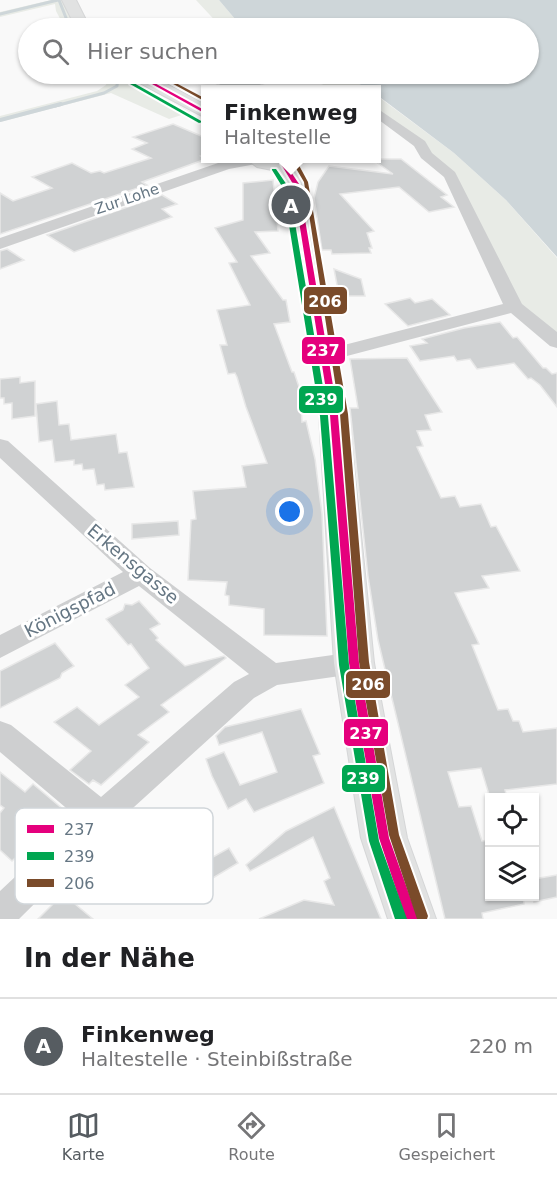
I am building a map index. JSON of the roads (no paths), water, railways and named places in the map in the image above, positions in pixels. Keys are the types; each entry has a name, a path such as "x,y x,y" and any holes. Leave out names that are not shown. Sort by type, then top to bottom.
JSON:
{"street":[{"path":"69,0 78,18"},
{"path":"154,84 201,110"},
{"path":"381,115 420,144 426,155 450,175 514,307 557,342"},
{"name":"Zur Lohe","path":"0,244 236,163"},
{"path":"290,163 296,184 334,415 354,663 384,838 412,919"},
{"path":"324,356 514,307"},
{"name":"Erkensgasse","path":"0,446 141,574 271,675"},
{"name":"Königspfad","path":"0,647 141,574"},
{"path":"111,808 244,690 271,675 354,663"},
{"path":"0,734 90,808"},
{"path":"0,914 15,900"}],"waterway":[{"path":"0,14 58,0"},
{"path":"59,0 66,18"},
{"path":"55,106 104,93 117,84"},
{"path":"0,120 61,104"}],"place":[{"name":"Finkenweg","path":"291,205"}]}
